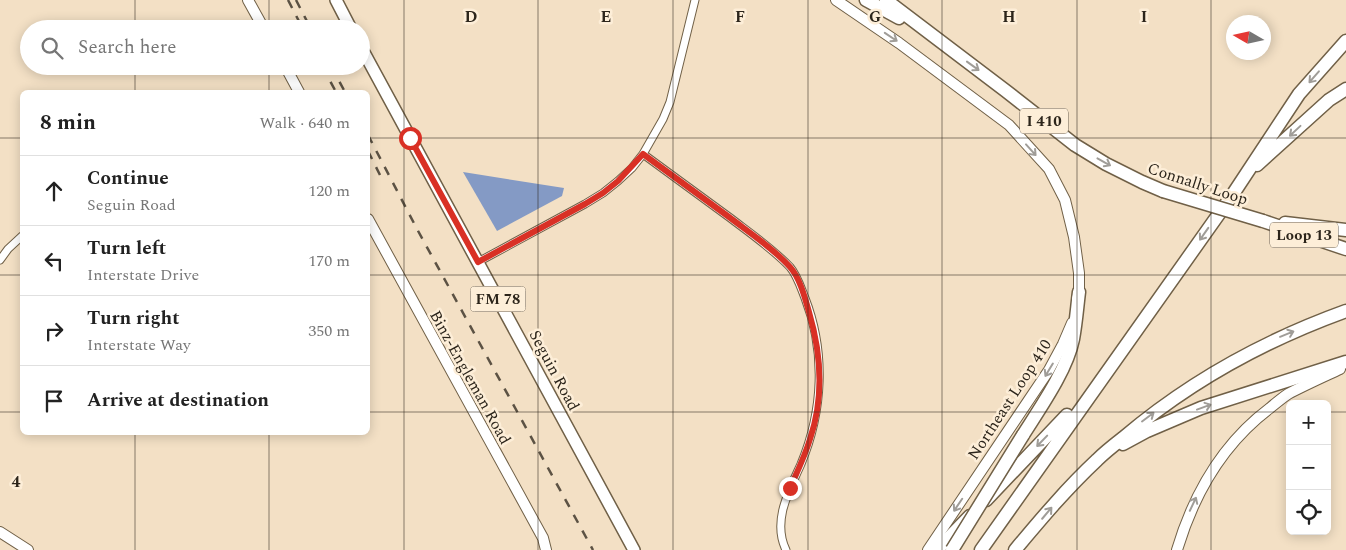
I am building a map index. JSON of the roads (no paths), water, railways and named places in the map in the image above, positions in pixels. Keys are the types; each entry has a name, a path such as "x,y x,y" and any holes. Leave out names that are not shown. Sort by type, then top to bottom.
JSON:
{"highway":[{"path":"866,0 935,37"},
{"name":"Connally Loop","path":"886,0 1075,145 1106,164 1163,191 1263,221 1346,230"},
{"path":"981,550 1233,194 1299,94 1346,41"},
{"path":"1233,194 1257,165 1329,100 1346,89"},
{"name":"Loop 13","path":"1263,221 1346,249"},
{"path":"952,550 1054,384 1073,340 1079,292"},
{"path":"1015,550 1055,503 1097,459 1180,393 1219,369 1277,338 1346,310"},
{"path":"1097,459 1147,431 1201,408 1346,362"},
{"path":"936,550 1100,381"}],"main road":[{"path":"248,0 259,20"},
{"path":"336,0 347,20"},
{"name":"Northeast Loop 410","path":"836,0 899,42 1009,125 1049,169 1064,200 1074,237 1079,272 1079,292 1071,327 1049,370 928,550"},
{"name":"Seguin Road","path":"370,64 634,550"},
{"path":"290,75 298,90"},
{"name":"Binz-Engleman Road","path":"370,223 542,538 546,550"},
{"path":"1177,550 1186,520 1199,492 1216,464 1234,440 1256,418 1287,395 1318,378 1346,367"},
{"path":"0,532 28,550"}],"street":[{"path":"478,262 603,193 618,181 643,154 663,119 670,102 695,0"},
{"path":"643,154 768,246 792,268 807,302 818,348 819,390 815,421 810,439 781,514 779,531 786,550"},
{"path":"0,260 20,238"}],"water":[{"path":"463,172 564,188 562,196 497,231"}],"railway":[{"path":"288,0 298,20"},
{"path":"296,0 306,20"},
{"path":"327,75 335,90"},
{"path":"336,75 344,90"},
{"path":"370,139 417,229 593,550"},
{"path":"370,155 380,175"}]}
